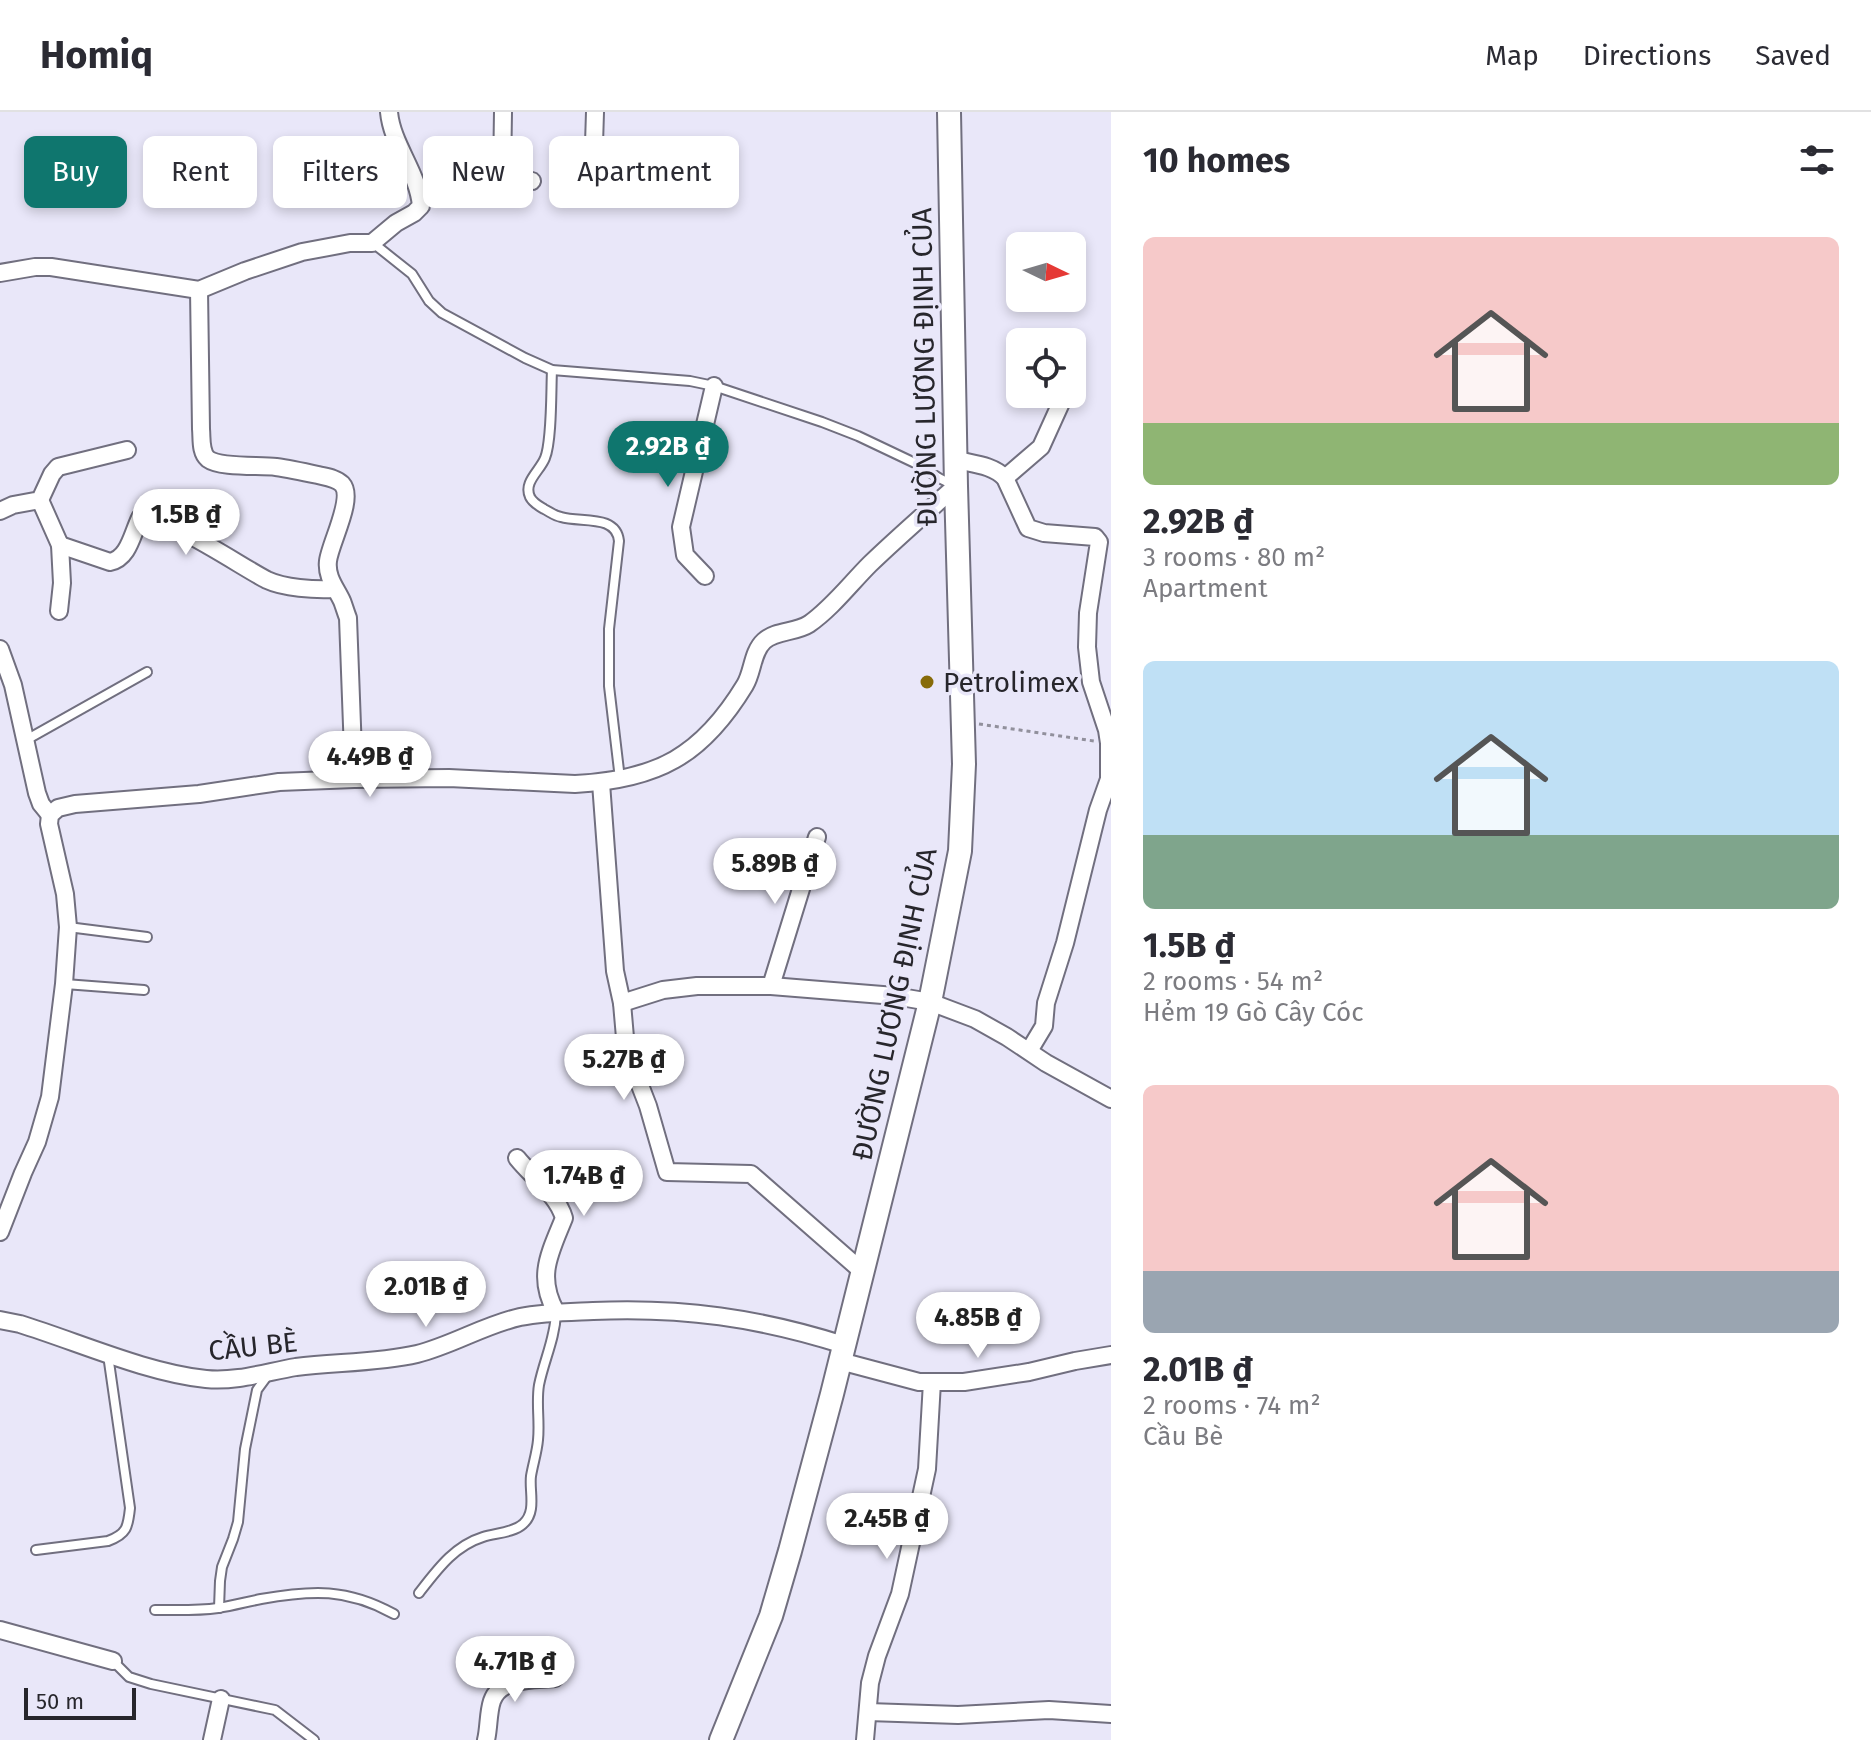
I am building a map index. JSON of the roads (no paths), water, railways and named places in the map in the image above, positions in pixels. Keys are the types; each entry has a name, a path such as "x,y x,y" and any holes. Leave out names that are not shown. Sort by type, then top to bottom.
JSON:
{"street":[{"path":"0,273 51,267 199,290 302,252 326,246 372,243 421,206 410,168 390,125 389,112"},
{"path":"503,112 503,136"},
{"path":"594,136 595,112"},
{"name":"ĐƯỜNG LƯƠNG ĐỊNH CỦA","path":"721,1740 771,1616 790,1551 930,1002 960,851 964,764 949,112"},
{"path":"199,290 203,451 210,460 275,467 337,480 345,491 345,502 327,564 334,589 348,618 354,779"},
{"path":"705,576 685,555 681,527 714,386"},
{"path":"1005,478 1041,447 1059,408"},
{"path":"59,611 62,583 60,545 40,500 58,467 127,450"},
{"path":"957,460 1000,473 1028,528 1044,533 1095,537 1099,542 1088,613 1087,647 1091,682 1107,730 1110,778 1098,810 1065,943 1046,1003 1044,1026 1029,1051"},
{"path":"0,1232 37,1142 50,1097 68,927 65,894 49,824 50,815 58,808 199,794 279,782 416,778 601,783 659,767 695,747 719,723 749,678 760,644 768,637 796,631 823,612 877,557 956,486"},
{"path":"0,511 40,500"},
{"path":"60,545 110,562 116,561 128,547 140,518 147,517 232,558 269,581 304,588 334,589"},
{"path":"0,649 13,685 37,793 50,815"},
{"path":"601,783 615,971 622,1003 626,1049 648,1106 667,1172 751,1174 863,1272"},
{"path":"771,986 817,837"},
{"path":"622,1003 663,990 697,986 771,986 895,996 930,1002 975,1019 1111,1099"},
{"path":"517,1158 562,1210 564,1218 547,1259 545,1274 548,1298 556,1312"},
{"name":"CẦU BÈ","path":"0,1320 50,1333 153,1368 206,1379 244,1378 271,1371 418,1353 516,1318 539,1313 611,1310 672,1311 790,1328 842,1353 919,1382 964,1382 1111,1355"},
{"path":"865,1740 870,1683 900,1594 927,1469 932,1382"},
{"path":"0,1630 113,1661"},
{"path":"486,1740 491,1703 496,1692 513,1682 555,1678"},
{"path":"212,1740 221,1699"},
{"path":"868,1712 958,1715 1049,1710 1111,1714"}],"lane":[{"path":"372,243 412,274 429,301 442,313 552,370 690,381 714,386 858,436 956,486"},
{"path":"552,370 546,458 529,486 529,496 536,505 560,517 603,522 613,526 618,534 609,629 609,686 620,779"},
{"path":"26,740 147,672"},
{"path":"68,927 147,937"},
{"path":"64,984 144,990"},
{"path":"419,1593 442,1563 464,1545 524,1523 532,1508 531,1479 538,1440 538,1397 555,1331 556,1312"},
{"path":"36,1550 108,1541 126,1531 130,1508 108,1354"},
{"path":"219,1608 222,1567 238,1522 241,1474 257,1390 271,1371"},
{"path":"155,1610 219,1608 300,1593 324,1593 374,1603 394,1614"},
{"path":"113,1661 129,1677 151,1684 275,1710 314,1740"}],"place":[{"name":"Petrolimex","path":"927,682"}]}
